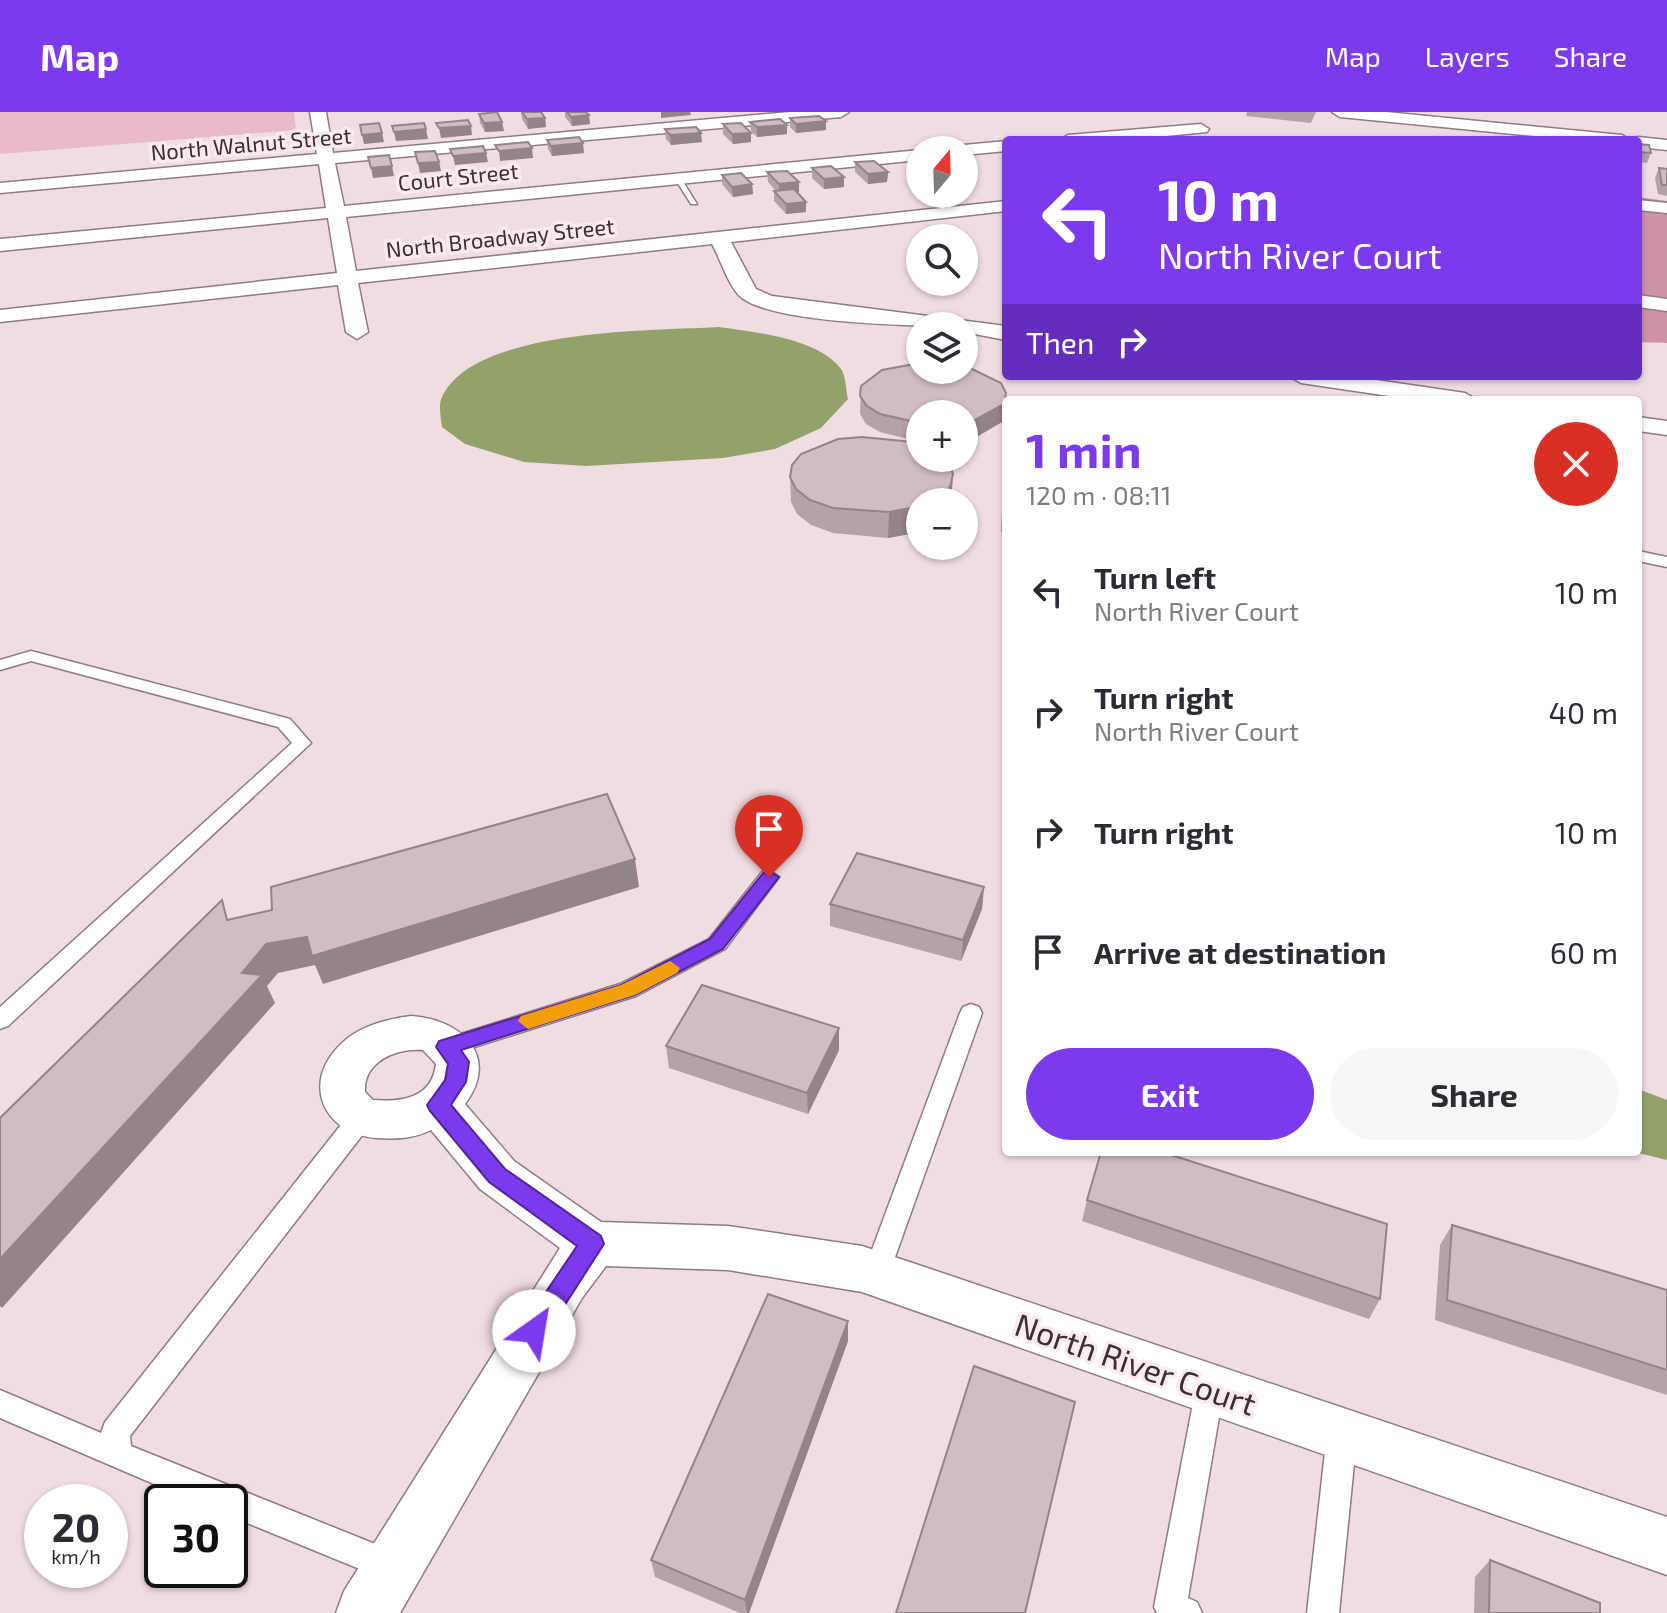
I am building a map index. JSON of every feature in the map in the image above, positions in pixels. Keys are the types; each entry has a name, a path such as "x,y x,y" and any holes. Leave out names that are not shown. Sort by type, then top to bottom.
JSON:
{"street":[{"path":"318,112 357,332"},
{"path":"617,112 632,131"},
{"name":"North Walnut Street","path":"0,188 841,112"},
{"path":"1155,136 1198,134 1212,112"},
{"path":"1340,112 1582,136"},
{"path":"1511,129 1512,112"},
{"path":"1642,142 1667,145"},
{"path":"978,149 1002,146"},
{"name":"Court Street","path":"0,245 906,156"},
{"path":"1642,205 1667,208"},
{"name":"North Broadway Street","path":"0,316 1002,206"},
{"path":"719,238 748,293 761,300 906,319"},
{"path":"1642,302 1667,305"},
{"path":"978,328 1002,332"},
{"path":"1328,380 1438,396"},
{"path":"1642,425 1667,428"},
{"path":"415,1032 440,1038 458,1062 456,1082 438,1105 406,1121 361,1118 343,1099 342,1078 358,1054 385,1037 415,1032"},
{"path":"366,1613 564,1282 593,1244 497,1175 438,1105"},
{"name":"North River Court","path":"593,1244 667,1241 781,1252 876,1274 1667,1546"}],"lane":[{"path":"677,179 694,202"},
{"path":"1642,557 1667,562"},
{"path":"0,665 31,656 284,723 302,743 0,1020"},
{"path":"446,1047 628,990 717,944 769,877"},
{"path":"876,1274 971,1013"},
{"path":"117,1455 115,1432 361,1118"},
{"path":"1186,1613 1170,1607 1210,1388"},
{"path":"0,1404 393,1567"},
{"path":"1323,1613 1342,1434"}],"shaded area":[{"path":"0,112 294,112 296,130 0,154"},
{"path":"1642,198 1667,201 1667,343 1642,342"},
{"path":"719,327 784,338 817,350 831,358 841,369 848,399 821,428 775,449 723,458 586,466 524,462 465,444 442,427 442,397 460,374 489,358 526,346 567,338"},
{"path":"1642,1091 1667,1100 1667,1160 1642,1154"}],"building":[{"path":"497,112 502,122 484,123 479,114"},
{"path":"522,112 541,112 545,118 527,119"},
{"path":"567,112 586,112 589,115 571,117"},
{"path":"819,116 826,121 796,124 790,118"},
{"path":"780,119 787,125 757,127 750,122"},
{"path":"468,120 471,126 439,128 436,123"},
{"path":"379,123 382,133 362,135 360,125"},
{"path":"424,123 426,129 394,132 392,126"},
{"path":"741,123 751,133 732,134 723,124"},
{"path":"696,127 701,133 670,135 665,129"},
{"path":"579,137 583,143 551,146 547,140"},
{"path":"528,142 532,148 499,151 495,145"},
{"path":"1642,144 1649,145 1651,153 1642,152"},
{"path":"483,146 486,153 453,156 450,149"},
{"path":"435,151 439,162 418,163 415,152"},
{"path":"389,155 392,166 371,168 368,157"},
{"path":"874,161 888,172 868,174 855,162"},
{"path":"831,166 844,177 824,179 812,168"},
{"path":"1659,168 1667,169 1667,185 1662,185"},
{"path":"787,171 799,182 779,184 767,172"},
{"path":"741,173 752,184 732,187 722,175"},
{"path":"794,189 806,202 786,204 774,191"},
{"path":"906,366 906,384 978,384 978,372 1001,383 1006,393 1002,396 1002,405 978,418 978,400 906,400 906,420 880,414 867,406 860,396 861,386 882,370"},
{"path":"862,437 906,441 906,472 952,472 950,487 906,488 906,509 889,512 833,508 810,500 796,489 790,477 792,465 801,454 838,439"},
{"path":"607,794 635,859 312,956 307,937 266,944 242,973 262,975 0,1259 0,1118 222,900 227,920 272,910 271,887"},
{"path":"857,853 984,887 963,940 830,904"},
{"path":"702,985 839,1028 807,1093 666,1046"},
{"path":"1100,1156 1174,1156 1387,1224 1380,1299 1087,1200"},
{"path":"1452,1225 1667,1290 1667,1370 1447,1300"},
{"path":"768,1294 848,1321 745,1600 651,1560"},
{"path":"974,1366 1075,1402 1025,1613 896,1613"},
{"path":"1490,1560 1600,1603 1600,1613 1489,1613"}],"slow traffic":[{"path":"528,1021 628,990 670,968"}],"route":[{"path":"534,1331 564,1282 593,1244 497,1175 438,1105 456,1082 458,1062 446,1047 628,990 717,944 769,877"}]}
